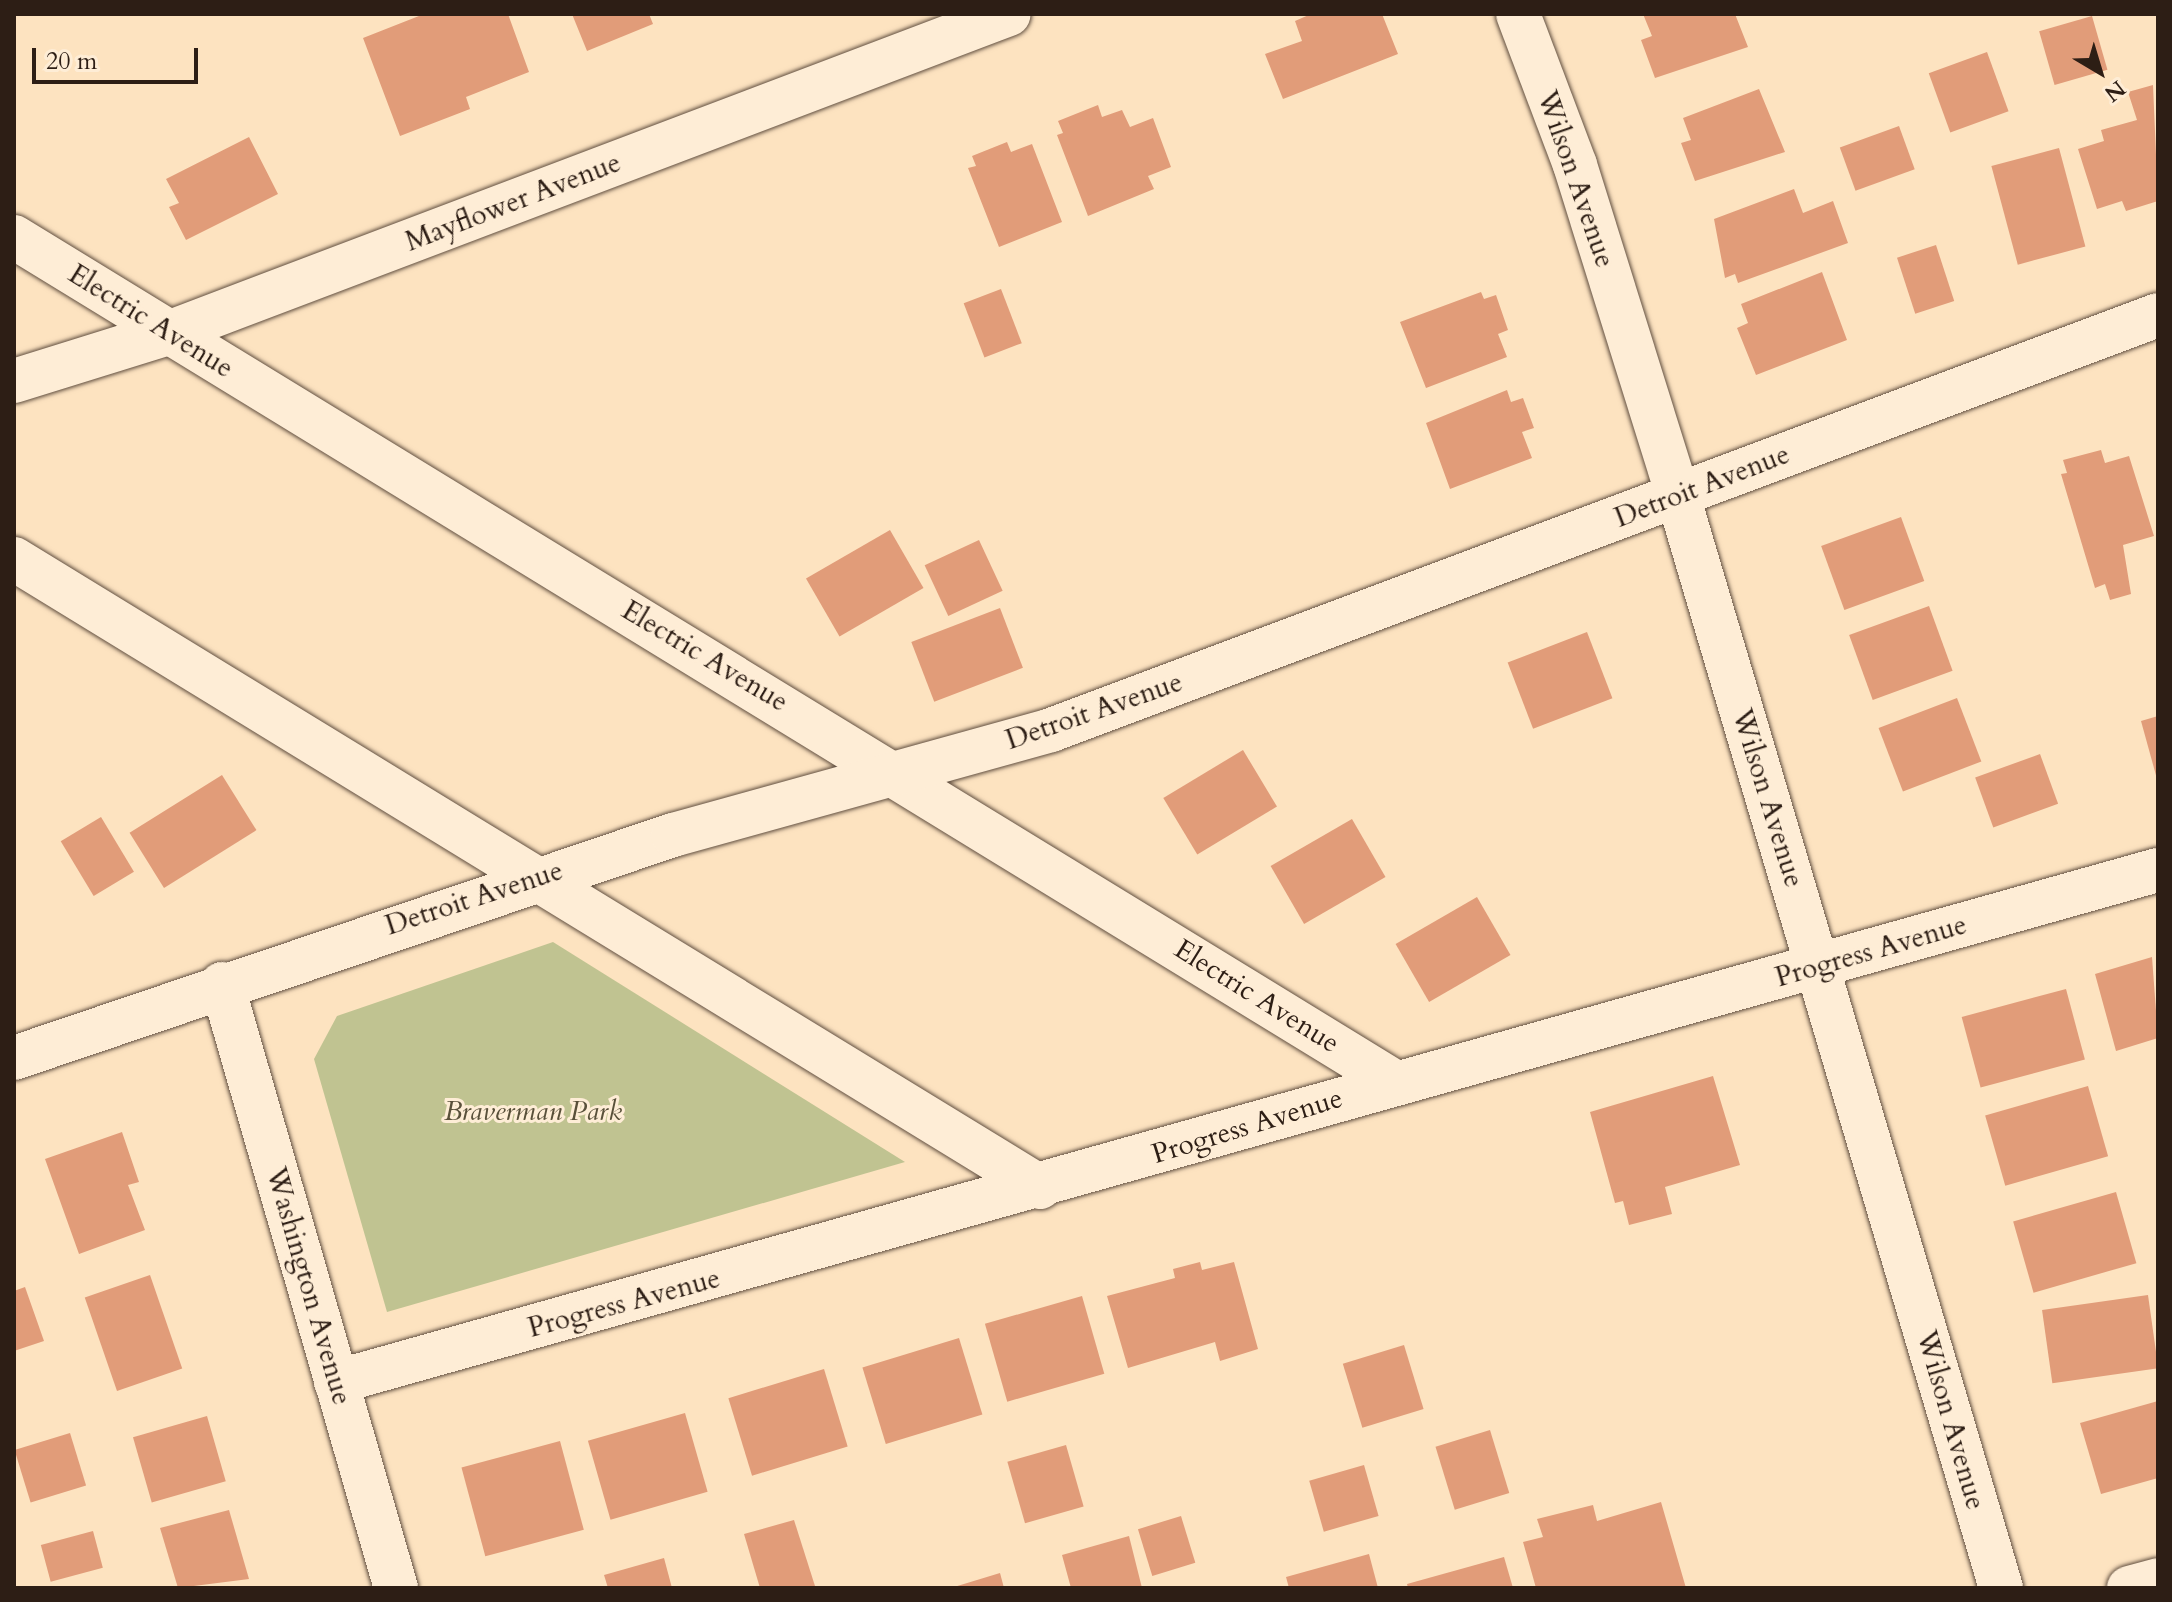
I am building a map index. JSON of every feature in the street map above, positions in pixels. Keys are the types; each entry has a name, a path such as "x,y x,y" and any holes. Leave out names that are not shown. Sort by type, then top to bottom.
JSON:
{"street":[{"name":"Mayflower Avenue","path":"14,381 168,333 1009,14"},
{"name":"Wilson Avenue","path":"1518,14 1575,165 1678,496 2001,1588"},
{"name":"Electric Avenue","path":"14,237 897,773 1393,1081"},
{"name":"Detroit Avenue","path":"14,1058 534,879 1051,730 2158,315"},
{"path":"14,559 1040,1187"},
{"name":"Progress Avenue","path":"336,1382 1040,1187 1393,1081 1817,969 2158,870"},
{"name":"Washington Avenue","path":"222,984 396,1588"},
{"path":"2129,1588 2158,1580"}],"green space":[{"name":"Braverman Park","path":"553,942 905,1162 387,1312 314,1059 337,1016"}],"building":[{"path":"424,14 508,14 529,72 466,97 470,109 400,136 363,38"},
{"path":"572,14 649,14 653,24 587,51"},
{"path":"1311,14 1382,14 1398,54 1283,99 1265,54 1302,41 1295,21"},
{"path":"1643,14 1735,14 1748,47 1655,78 1641,40 1652,36"},
{"path":"2092,16 2107,70 2055,85 2039,31"},
{"path":"1987,52 2009,111 1950,132 1929,73"},
{"path":"2153,85 2158,201 2126,211 2122,201 2097,209 2078,149 2104,141 2101,130 2137,120 2128,92"},
{"path":"1759,89 1785,152 1695,181 1681,143 1691,140 1683,118"},
{"path":"1098,105 1102,117 1122,110 1130,127 1153,118 1171,167 1148,176 1154,189 1088,216 1057,135 1063,133 1058,121"},
{"path":"1899,126 1915,169 1856,191 1840,148"},
{"path":"249,137 278,194 186,240 169,207 179,203 166,179"},
{"path":"1007,142 1011,152 1032,144 1062,222 999,247 968,168 976,166 972,156"},
{"path":"2059,148 2085,247 2018,265 1991,166"},
{"path":"1794,189 1803,213 1833,201 1848,243 1738,283 1735,274 1725,278 1714,219"},
{"path":"1936,245 1954,301 1915,314 1897,258"},
{"path":"1822,272 1847,340 1756,375 1737,328 1748,323 1741,304"},
{"path":"1001,289 1022,343 984,357 964,303"},
{"path":"1481,292 1484,299 1496,295 1508,330 1498,334 1507,357 1426,388 1400,322"},
{"path":"1507,390 1511,402 1523,398 1534,428 1522,432 1532,458 1450,489 1426,423"},
{"path":"2101,450 2105,463 2129,456 2154,536 2123,545 2131,594 2110,600 2105,584 2095,588 2061,474 2067,473 2063,460"},
{"path":"1901,517 1924,581 1844,610 1821,546"},
{"path":"890,530 924,588 839,637 806,578"},
{"path":"979,540 1003,591 948,616 925,565"},
{"path":"1929,606 1953,671 1873,700 1849,635"},
{"path":"1000,608 1023,668 934,702 911,642"},
{"path":"1587,632 1612,698 1533,729 1508,662"},
{"path":"1957,698 1981,761 1903,792 1879,728"},
{"path":"2158,716 2158,779 2157,779 2141,721"},
{"path":"1243,750 1277,807 1197,854 1163,798"},
{"path":"2040,754 2058,804 1993,827 1975,778"},
{"path":"222,775 256,830 164,888 130,833"},
{"path":"101,817 134,872 94,896 61,841"},
{"path":"1352,819 1386,877 1304,924 1271,866"},
{"path":"1477,897 1511,955 1429,1002 1396,944"},
{"path":"2152,957 2158,1038 2116,1051 2095,974"},
{"path":"2066,989 2085,1060 1981,1087 1962,1017"},
{"path":"1713,1076 1740,1165 1665,1187 1672,1214 1629,1225 1623,1201 1615,1203 1590,1112"},
{"path":"2088,1086 2108,1156 2005,1186 1985,1115"},
{"path":"122,1132 139,1182 128,1185 145,1230 79,1254 45,1159"},
{"path":"2116,1192 2136,1263 2034,1293 2013,1221"},
{"path":"1200,1262 1202,1270 1234,1262 1258,1349 1220,1361 1215,1342 1128,1368 1107,1296 1175,1278 1173,1269"},
{"path":"150,1275 182,1369 117,1391 85,1297"},
{"path":"25,1287 44,1341 14,1351 14,1291"},
{"path":"2148,1295 2158,1368 2052,1383 2042,1310"},
{"path":"1082,1296 1104,1374 1007,1402 985,1324"},
{"path":"959,1338 982,1415 886,1444 862,1368"},
{"path":"1404,1345 1424,1409 1362,1428 1343,1364"},
{"path":"824,1369 848,1446 752,1476 728,1398"},
{"path":"2158,1401 2158,1478 2101,1494 2080,1423"},
{"path":"685,1413 708,1492 611,1520 588,1441"},
{"path":"207,1416 226,1481 152,1503 133,1437"},
{"path":"1490,1430 1509,1493 1455,1510 1435,1447"},
{"path":"70,1433 86,1486 31,1503 15,1450"},
{"path":"560,1441 584,1530 485,1556 461,1467"},
{"path":"1066,1445 1084,1507 1025,1523 1007,1462"},
{"path":"1364,1465 1379,1516 1324,1532 1309,1481"},
{"path":"1661,1502 1686,1588 1536,1588 1523,1542 1543,1537 1537,1519 1593,1505 1597,1521"},
{"path":"229,1510 249,1579 178,1588 160,1528"},
{"path":"1181,1516 1195,1563 1152,1576 1138,1529"},
{"path":"794,1520 815,1586 760,1588 744,1534"},
{"path":"93,1531 103,1568 51,1582 41,1545"},
{"path":"1129,1536 1142,1588 1071,1588 1062,1555"},
{"path":"1369,1554 1378,1588 1289,1588 1286,1577"},
{"path":"1504,1557 1513,1588 1408,1588 1407,1584"},
{"path":"664,1558 672,1588 608,1588 604,1575"},
{"path":"1000,1573 1004,1588 954,1588 954,1587"}]}
